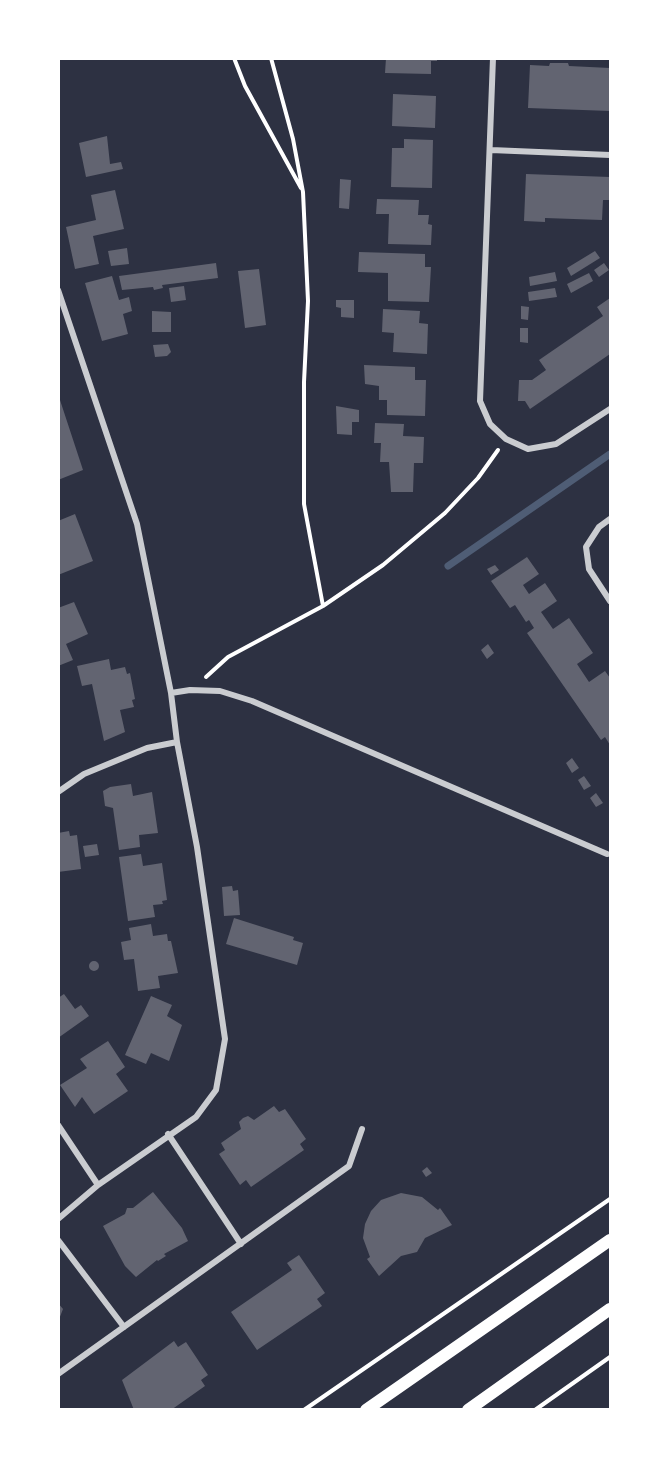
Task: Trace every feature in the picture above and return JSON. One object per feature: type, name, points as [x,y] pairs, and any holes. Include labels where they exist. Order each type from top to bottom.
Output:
[{"type":"main road","points":[[366,1410],[610,1239]]},
{"type":"main road","points":[[468,1410],[610,1309]]},
{"type":"street","points":[[493,58],[480,401],[490,424],[506,439],[528,449],[556,444],[610,409]]},
{"type":"street","points":[[491,150],[610,155]]},
{"type":"street","points":[[58,290],[137,524],[171,693],[177,742],[197,847],[225,1039],[216,1090],[196,1117],[168,1134],[98,1185],[58,1219]]},
{"type":"street","points":[[610,519],[599,527],[586,547],[589,569],[610,601]]},
{"type":"street","points":[[171,693],[190,690],[220,691],[252,701],[607,854]]},
{"type":"street","points":[[58,792],[84,774],[147,748],[177,742]]},
{"type":"street","points":[[58,1125],[98,1185]]},
{"type":"street","points":[[58,1374],[349,1166],[362,1129]]},
{"type":"street","points":[[168,1134],[241,1244]]},
{"type":"street","points":[[58,1240],[124,1327]]},
{"type":"path","points":[[234,58],[245,86],[303,192]]},
{"type":"path","points":[[271,58],[293,139],[303,192],[308,301],[304,382],[304,504],[323,606]]},
{"type":"path","points":[[171,693],[206,677],[228,657],[323,606],[383,565],[445,513],[478,478],[506,439]]},
{"type":"path","points":[[304,1410],[610,1200]]},
{"type":"path","points":[[535,1410],[610,1357]]},
{"type":"building","points":[[386,58],[437,58],[437,61],[431,61],[431,74],[385,73]]},
{"type":"building","points":[[550,63],[610,68],[610,111],[528,108],[530,65],[549,66]]},
{"type":"building","points":[[393,94],[436,96],[435,128],[392,126]]},
{"type":"building","points":[[107,136],[110,164],[121,162],[123,169],[86,177],[79,143]]},
{"type":"building","points":[[404,139],[433,140],[432,188],[391,187],[392,148],[404,148]]},
{"type":"building","points":[[526,174],[610,177],[610,200],[603,200],[602,220],[545,218],[545,222],[524,221]]},
{"type":"building","points":[[340,179],[351,180],[349,209],[339,208]]},
{"type":"building","points":[[115,190],[124,229],[93,236],[99,264],[75,269],[66,227],[96,220],[91,195]]},
{"type":"building","points":[[377,199],[419,200],[418,215],[429,215],[428,224],[432,225],[431,245],[388,244],[389,214],[376,214]]},
{"type":"building","points":[[127,248],[129,264],[111,266],[108,251]]},
{"type":"building","points":[[595,251],[600,258],[571,276],[567,268]]},
{"type":"building","points":[[359,252],[425,254],[425,267],[431,267],[429,302],[388,301],[388,273],[358,272]]},
{"type":"building","points":[[216,263],[218,278],[162,285],[163,288],[154,290],[153,287],[122,290],[119,276]]},
{"type":"building","points":[[604,263],[609,270],[599,277],[594,270]]},
{"type":"building","points":[[259,269],[266,325],[245,328],[238,271]]},
{"type":"building","points":[[555,272],[557,281],[530,286],[529,277]]},
{"type":"building","points":[[589,273],[593,281],[571,293],[567,284]]},
{"type":"building","points":[[112,276],[119,300],[129,297],[132,311],[123,314],[128,334],[102,341],[85,283]]},
{"type":"building","points":[[184,286],[186,300],[171,302],[169,288]]},
{"type":"building","points":[[555,288],[557,297],[529,301],[528,292]]},
{"type":"building","points":[[610,298],[610,354],[530,409],[525,401],[518,401],[519,380],[532,380],[546,370],[539,360],[603,316],[597,307]]},
{"type":"building","points":[[336,300],[354,300],[354,318],[341,317],[341,308],[336,307]]},
{"type":"building","points":[[521,306],[529,307],[528,320],[521,319]]},
{"type":"building","points":[[383,309],[420,311],[419,323],[428,324],[427,354],[393,352],[394,333],[382,332]]},
{"type":"building","points":[[152,311],[171,312],[171,332],[152,332]]},
{"type":"building","points":[[520,328],[528,328],[528,343],[520,342]]},
{"type":"building","points":[[168,344],[171,352],[167,356],[155,357],[153,345]]},
{"type":"building","points":[[364,365],[415,367],[415,380],[426,380],[425,416],[387,415],[387,400],[379,400],[379,386],[365,384]]},
{"type":"building","points":[[58,397],[83,470],[58,480]]},
{"type":"building","points":[[336,406],[359,410],[359,422],[352,422],[352,435],[337,434]]},
{"type":"building","points":[[375,423],[404,424],[403,436],[424,437],[423,463],[414,463],[413,492],[391,492],[389,462],[380,462],[381,443],[374,443]]},
{"type":"building","points":[[75,514],[93,561],[58,575],[58,521]]},
{"type":"building","points":[[527,557],[539,574],[523,585],[529,594],[545,583],[557,601],[541,612],[553,629],[569,618],[593,653],[577,664],[589,682],[605,671],[610,678],[610,745],[605,737],[601,740],[527,633],[534,628],[529,620],[526,622],[515,605],[510,608],[491,581]]},
{"type":"building","points":[[495,565],[499,570],[491,575],[487,569]]},
{"type":"building","points":[[74,602],[88,634],[66,644],[73,660],[58,666],[58,608]]},
{"type":"building","points":[[488,644],[494,653],[487,659],[481,650]]},
{"type":"building","points":[[109,659],[111,670],[125,667],[127,674],[130,673],[135,699],[132,700],[134,707],[120,710],[125,732],[104,741],[92,684],[82,686],[77,666]]},
{"type":"building","points":[[572,758],[579,768],[572,773],[566,763]]},
{"type":"building","points":[[584,776],[591,786],[584,790],[578,780]]},
{"type":"building","points":[[131,784],[133,796],[152,792],[158,833],[139,835],[140,847],[119,850],[113,808],[105,806],[103,791],[110,787]]},
{"type":"building","points":[[596,793],[603,803],[596,807],[590,798]]},
{"type":"building","points":[[69,831],[70,836],[77,835],[81,869],[58,872],[58,833]]},
{"type":"building","points":[[97,844],[99,855],[85,857],[83,846]]},
{"type":"building","points":[[141,854],[143,866],[162,863],[167,900],[162,901],[163,904],[153,905],[155,917],[128,921],[119,857]]},
{"type":"building","points":[[232,886],[233,891],[238,890],[240,915],[224,916],[222,887]]},
{"type":"building","points":[[234,918],[294,937],[293,940],[303,943],[297,965],[226,944]]},
{"type":"building","points":[[151,924],[153,936],[167,934],[168,941],[171,941],[178,973],[158,976],[160,988],[138,991],[134,959],[124,960],[121,942],[131,940],[129,928]]},
{"type":"building","points":[[94,961],[98,962],[98,970],[94,971],[90,970],[89,966],[90,962]]},
{"type":"building","points":[[64,994],[75,1009],[81,1005],[89,1016],[58,1038],[58,998]]},
{"type":"building","points":[[151,996],[172,1005],[167,1016],[182,1025],[169,1061],[151,1053],[146,1064],[125,1055]]},
{"type":"building","points":[[108,1041],[125,1067],[116,1074],[128,1091],[94,1114],[82,1097],[75,1107],[60,1085],[87,1068],[80,1059]]},
{"type":"building","points":[[274,1106],[279,1112],[285,1109],[306,1139],[300,1144],[304,1150],[251,1187],[246,1180],[240,1185],[219,1154],[225,1150],[221,1143],[241,1129],[239,1122],[243,1118],[248,1116],[254,1120]]},
{"type":"building","points":[[427,1167],[432,1173],[426,1177],[422,1171]]},
{"type":"building","points":[[153,1192],[182,1228],[188,1241],[164,1254],[166,1256],[157,1260],[136,1277],[125,1266],[103,1226],[125,1214],[127,1208],[133,1208]]},
{"type":"building","points":[[401,1193],[422,1197],[438,1210],[440,1208],[452,1225],[425,1238],[417,1252],[401,1256],[379,1276],[367,1259],[370,1257],[363,1238],[365,1224],[371,1211],[381,1200]]},
{"type":"building","points":[[299,1255],[325,1293],[317,1299],[322,1306],[257,1350],[231,1312],[292,1270],[287,1263]]},
{"type":"building","points":[[58,1303],[63,1309],[58,1322]]},
{"type":"building","points":[[174,1341],[178,1347],[186,1342],[208,1375],[201,1380],[205,1386],[171,1410],[134,1410],[122,1380]]},
{"type":"waterway","points":[[448,566],[610,454]]}]
